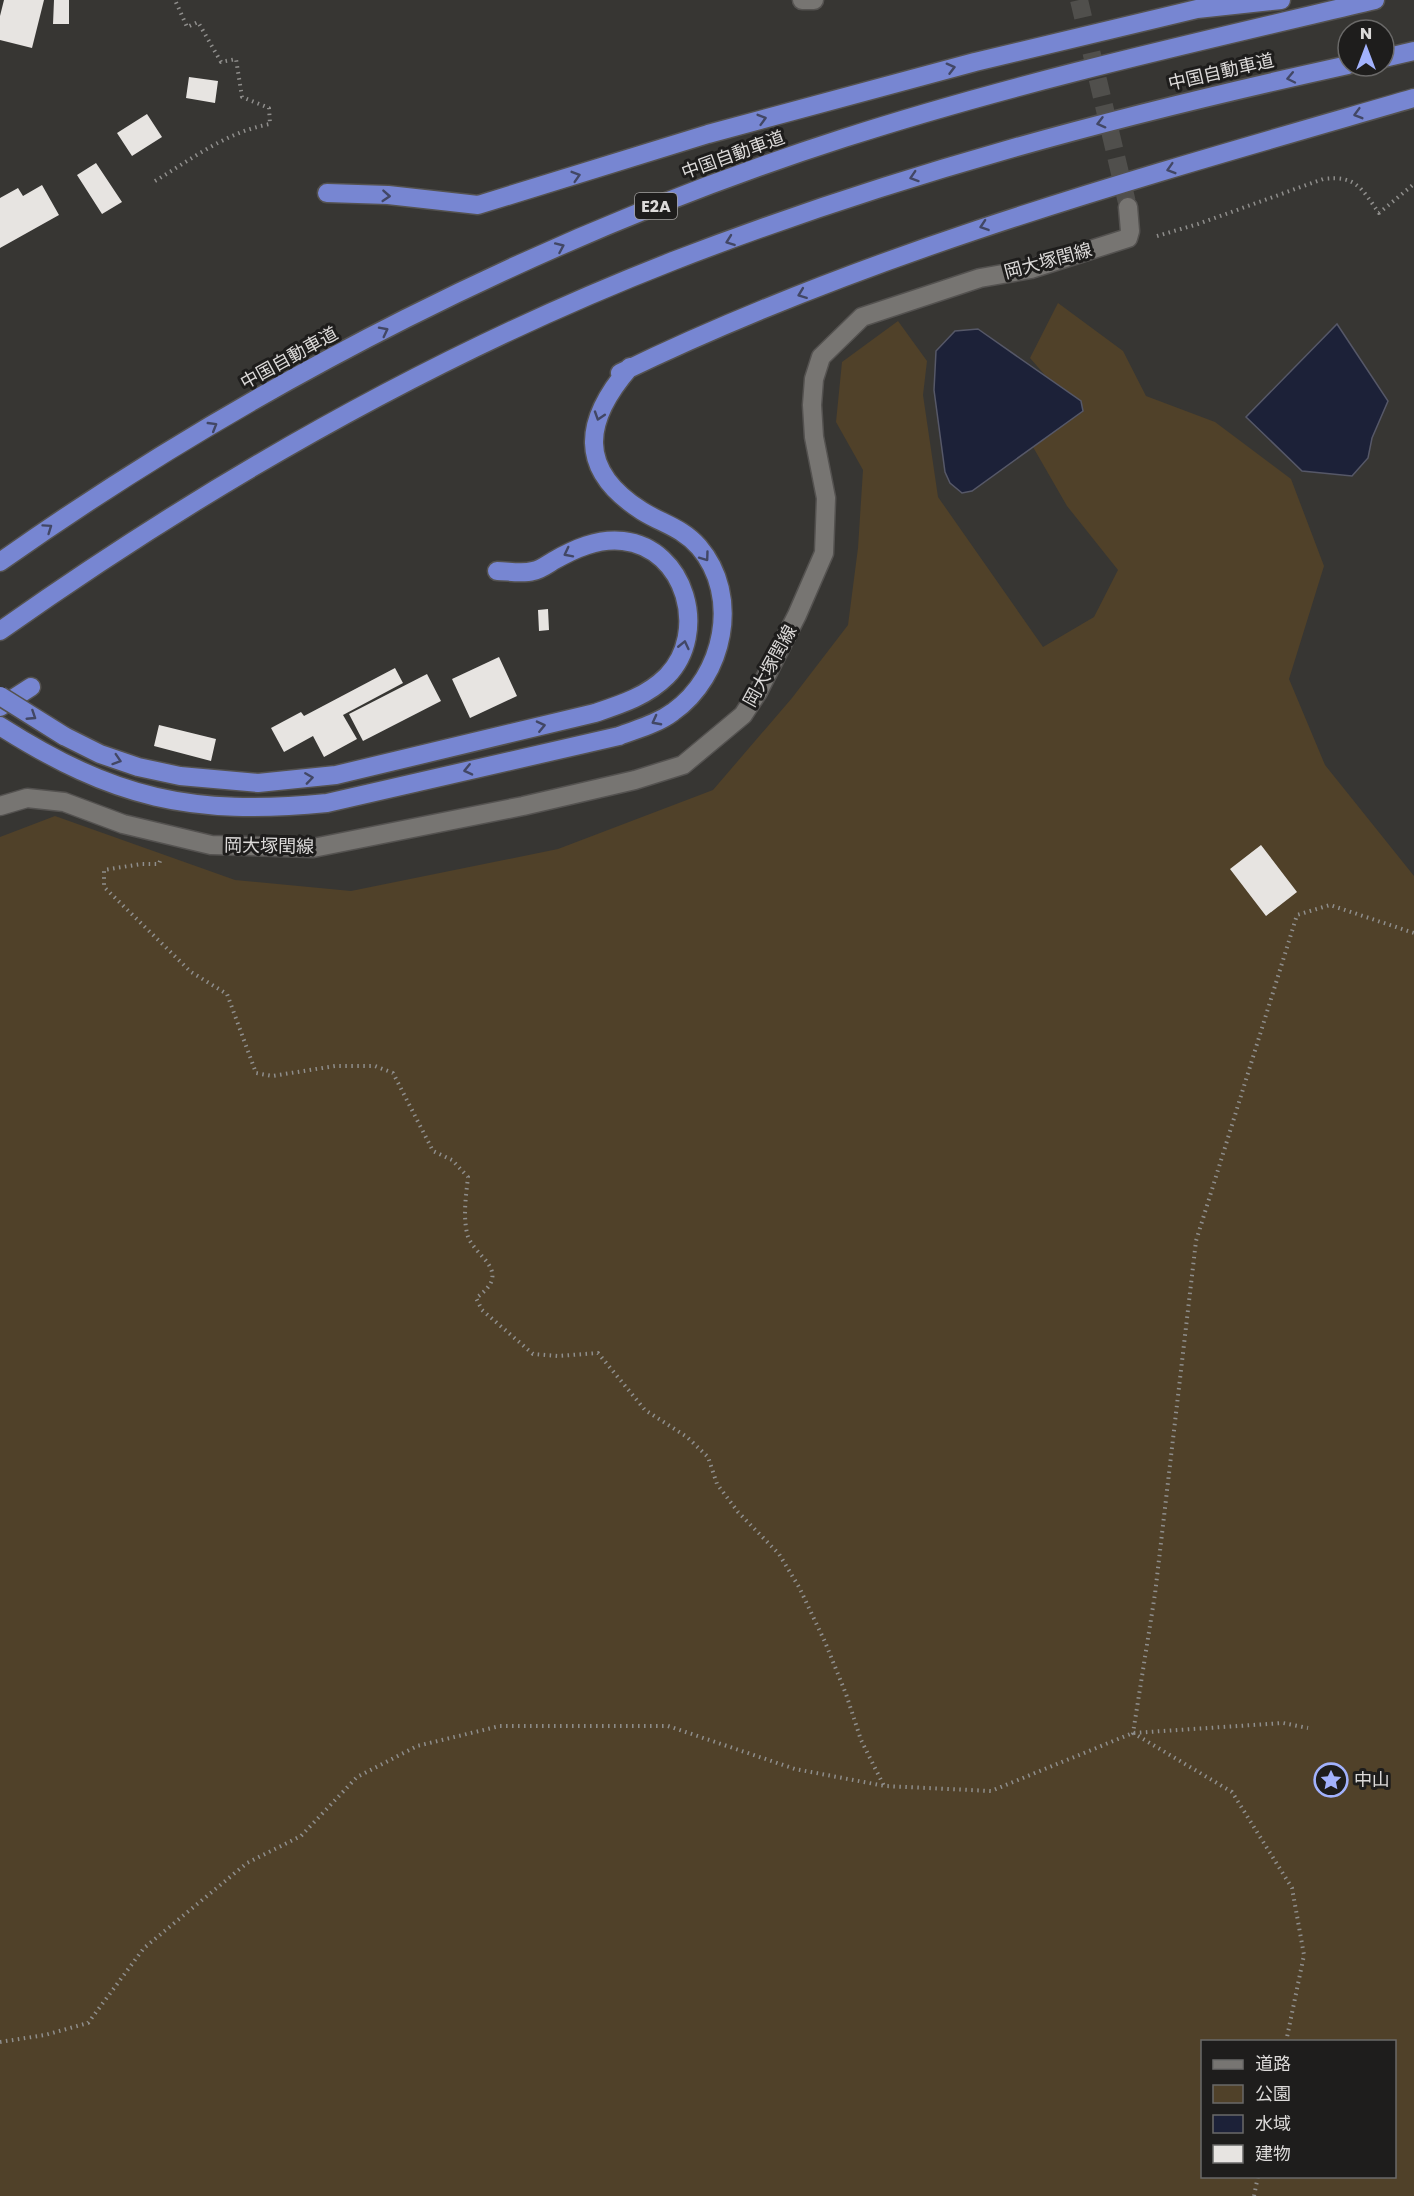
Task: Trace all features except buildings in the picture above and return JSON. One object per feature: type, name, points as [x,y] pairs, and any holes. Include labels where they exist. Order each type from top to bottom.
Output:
[{"type":"highway","points":[[327,193],[388,195],[478,205],[729,128],[975,62],[1197,9],[1281,0]]},
{"type":"highway","name":"中国自動車道","points":[[0,562],[65,516],[286,382],[473,286],[630,216],[843,138],[1047,78],[1375,0]]},
{"type":"highway","points":[[1396,55],[1414,51]]},
{"type":"highway","name":"中国自動車道","points":[[0,632],[104,558],[326,425],[516,328],[672,262],[873,190],[1000,150],[1188,100],[1336,68]]},
{"type":"highway","points":[[605,380],[769,307],[988,224],[1414,98]]},
{"type":"highway","points":[[0,726],[41,752],[111,784],[159,798],[200,806],[284,807],[327,803],[619,736],[648,726],[673,712],[697,690],[713,665],[721,638],[722,603],[715,573],[698,547],[680,529],[627,501],[606,480],[597,462],[593,438],[600,410],[610,390],[630,368]]},
{"type":"highway","points":[[0,696],[64,736],[100,754],[180,776],[258,783],[336,775],[595,713],[627,703],[651,691],[669,674],[683,654],[689,621],[686,594],[675,573],[655,554],[639,545],[622,541],[597,542],[573,550],[534,572],[497,571]]},
{"type":"highway","points":[[0,707],[31,687]]},
{"type":"street","points":[[802,0],[814,0]]},
{"type":"street","points":[[1128,207],[1130,231]]},
{"type":"street","name":"岡大塚閏線","points":[[0,806],[27,798],[64,802],[123,825],[211,845],[313,848],[523,806],[635,780],[683,765],[743,714],[758,692],[797,615],[824,553],[826,498],[814,437],[812,405],[814,379],[821,357],[862,317],[980,278],[1031,269],[1121,242],[1128,238],[1130,231]]},
{"type":"path","points":[[155,181],[220,140],[246,129],[270,124],[269,108],[242,97],[236,59],[221,62],[198,22],[187,27],[175,0]]},
{"type":"path","points":[[1130,231],[1156,236],[1198,224],[1323,179],[1340,177],[1355,182],[1379,213],[1414,184]]},
{"type":"path","points":[[168,835],[159,864],[141,864],[104,870],[104,887],[191,972],[227,994],[256,1073],[272,1076],[336,1066],[375,1066],[393,1073],[433,1151],[453,1160],[468,1178],[465,1211],[467,1236],[486,1258],[492,1273],[486,1290],[476,1298],[483,1310],[533,1354],[558,1356],[598,1353],[645,1410],[687,1437],[708,1456],[717,1484],[738,1512],[779,1554],[799,1587],[846,1694],[861,1740],[885,1786]]},
{"type":"path","points":[[1133,1733],[1155,1594],[1196,1241],[1297,915],[1330,905],[1414,933]]},
{"type":"path","points":[[0,2042],[45,2035],[88,2023],[144,1948],[247,1863],[301,1836],[357,1777],[417,1746],[500,1726],[668,1726],[795,1769],[885,1786],[991,1791],[1133,1733],[1283,1723],[1308,1728]]},
{"type":"path","points":[[1133,1733],[1232,1792],[1292,1888],[1304,1955],[1286,2040]]},
{"type":"path","points":[[1254,2196],[1258,2178]]},
{"type":"green space","points":[[1058,303],[1123,351],[1146,396],[1215,422],[1291,479],[1324,566],[1289,679],[1325,765],[1414,876],[1414,2196],[0,2196],[0,837],[55,816],[235,880],[351,891],[558,849],[713,790],[792,698],[848,625],[858,548],[863,470],[836,422],[842,362],[898,321],[927,361],[923,395],[938,497],[1043,647],[1094,617],[1118,570],[1067,506],[1033,447],[1057,389],[1030,358]]},
{"type":"water","points":[[1337,324],[1388,401],[1372,438],[1368,458],[1352,476],[1302,471],[1246,417]]},
{"type":"water","points":[[978,329],[1081,401],[1083,411],[972,491],[962,493],[950,483],[945,472],[934,390],[936,351],[955,331]]},
{"type":"tunnel","points":[[1079,0],[1128,207]]},
{"type":"place","name":"中山","points":[[1331,1780]]}]
